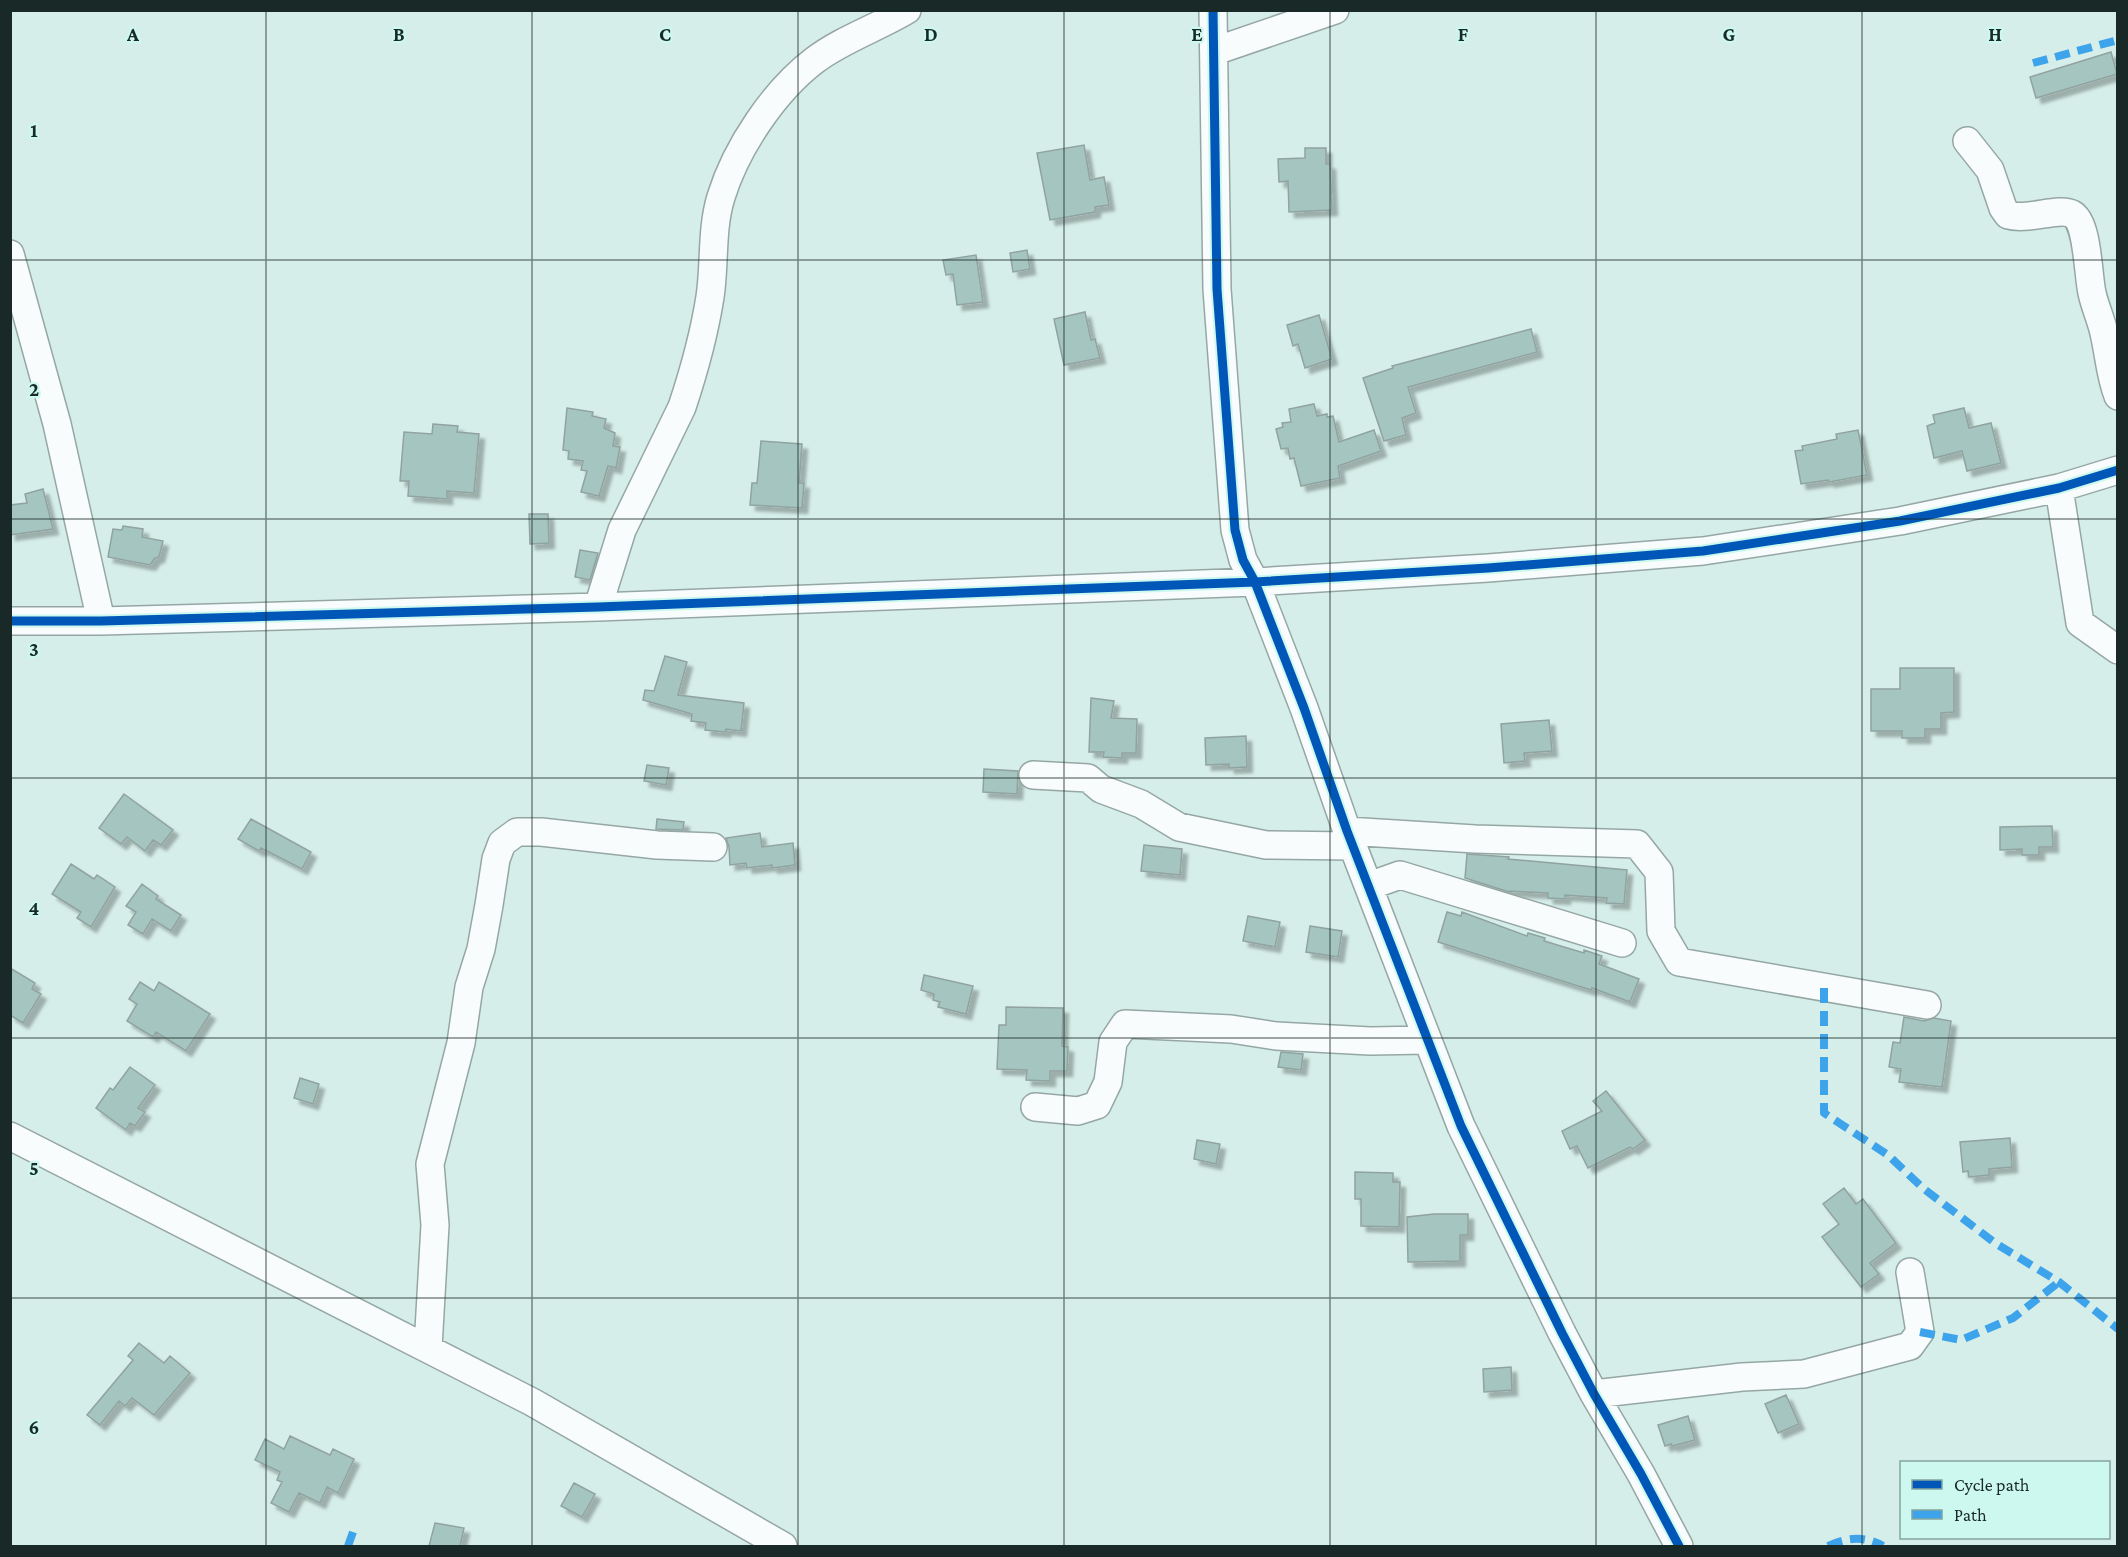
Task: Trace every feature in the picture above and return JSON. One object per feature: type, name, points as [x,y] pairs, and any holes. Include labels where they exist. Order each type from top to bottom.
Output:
[{"type":"street","points":[[598,608],[622,530],[682,407],[689,387],[699,353],[710,296],[720,199],[741,152],[773,101],[790,82],[816,60],[843,43],[907,10]]},
{"type":"street","points":[[1213,10],[1217,288],[1235,530],[1243,560],[1255,582],[1304,708],[1350,838],[1461,1126],[1508,1227],[1594,1394],[1641,1474],[1678,1546]]},
{"type":"street","points":[[1215,51],[1335,10]]},
{"type":"street","points":[[1967,141],[1990,170],[2003,208],[2008,215],[2026,217],[2063,212],[2071,213],[2077,218],[2085,245],[2092,296],[2103,326],[2110,372],[2118,396]]},
{"type":"street","points":[[10,254],[57,424],[101,621]]},
{"type":"street","points":[[10,621],[101,621],[598,608],[1255,582],[1488,568],[1703,551],[1900,521],[2059,488],[2118,470]]},
{"type":"street","points":[[2059,488],[2080,622],[2118,650]]},
{"type":"street","points":[[1033,775],[1088,778],[1101,789],[1141,804],[1179,827],[1266,844],[1350,838],[1637,844],[1659,872],[1661,931],[1679,962],[1927,1005]]},
{"type":"street","points":[[428,1348],[435,1225],[430,1164],[461,1042],[470,987],[481,949],[496,859],[502,843],[517,832],[541,832],[657,845],[713,847]]},
{"type":"street","points":[[1370,886],[1400,875],[1622,943]]},
{"type":"street","points":[[1035,1107],[1078,1112],[1097,1105],[1108,1082],[1113,1042],[1125,1024],[1231,1029],[1276,1036],[1370,1041],[1427,1040]]},
{"type":"street","points":[[10,1136],[532,1402],[783,1546]]},
{"type":"street","points":[[1594,1394],[1742,1377],[1804,1374],[1910,1346],[1920,1332],[1910,1272]]},
{"type":"building","points":[[2111,52],[2117,74],[2036,98],[2030,77]]},
{"type":"building","points":[[1084,145],[1090,180],[1104,177],[1109,205],[1095,207],[1095,212],[1050,220],[1037,153]]},
{"type":"building","points":[[1305,148],[1326,148],[1326,164],[1330,164],[1332,210],[1289,212],[1288,181],[1279,182],[1278,159],[1305,158]]},
{"type":"building","points":[[1027,250],[1030,269],[1013,272],[1010,253]]},
{"type":"building","points":[[976,255],[983,302],[957,305],[953,274],[946,275],[943,260]]},
{"type":"building","points":[[1085,312],[1091,340],[1095,339],[1100,358],[1064,365],[1054,319]]},
{"type":"building","points":[[1319,315],[1332,359],[1305,368],[1298,344],[1293,346],[1287,325]]},
{"type":"building","points":[[1531,329],[1537,352],[1408,387],[1416,413],[1402,418],[1406,435],[1384,441],[1363,378],[1393,368],[1392,366]]},
{"type":"building","points":[[1314,404],[1317,416],[1327,414],[1327,417],[1333,416],[1339,442],[1374,430],[1381,451],[1338,466],[1340,478],[1301,486],[1294,458],[1290,459],[1288,448],[1281,449],[1276,429],[1283,427],[1282,423],[1291,422],[1289,409]]},
{"type":"building","points":[[567,408],[593,412],[592,416],[606,419],[604,428],[615,433],[613,446],[620,447],[616,468],[608,466],[599,496],[581,492],[587,471],[581,470],[583,461],[568,459],[569,451],[563,450]]},
{"type":"building","points":[[1964,408],[1969,428],[1991,423],[2001,463],[1967,471],[1962,451],[1934,458],[1927,426],[1935,423],[1933,415]]},
{"type":"building","points":[[433,424],[458,426],[457,432],[479,434],[474,493],[447,491],[447,499],[408,496],[409,481],[400,481],[404,432],[432,434]]},
{"type":"building","points":[[1858,430],[1867,475],[1829,482],[1828,480],[1801,484],[1795,451],[1803,450],[1802,446],[1837,439],[1836,434]]},
{"type":"building","points":[[761,441],[802,444],[799,483],[804,483],[802,508],[750,505],[752,483],[757,483]]},
{"type":"building","points":[[43,489],[53,529],[10,535],[10,505],[27,503],[25,494]]},
{"type":"building","points":[[529,514],[548,514],[549,543],[530,544]]},
{"type":"building","points":[[123,526],[143,529],[142,537],[163,541],[159,557],[155,558],[150,565],[108,557],[113,529],[122,530]]},
{"type":"building","points":[[580,550],[598,553],[590,580],[575,577]]},
{"type":"building","points":[[665,656],[687,662],[678,695],[744,703],[741,731],[705,730],[706,723],[691,721],[692,714],[643,700],[645,690],[654,691]]},
{"type":"building","points":[[1900,668],[1954,668],[1954,712],[1941,713],[1941,729],[1925,729],[1925,738],[1902,738],[1902,731],[1871,731],[1871,689],[1900,689]]},
{"type":"building","points":[[1091,698],[1114,701],[1111,718],[1137,719],[1136,753],[1122,753],[1122,758],[1103,757],[1104,752],[1089,752]]},
{"type":"building","points":[[1549,720],[1552,751],[1524,753],[1525,761],[1504,763],[1501,724]]},
{"type":"building","points":[[1246,736],[1247,767],[1229,768],[1229,764],[1206,765],[1205,738]]},
{"type":"building","points":[[647,765],[669,768],[666,785],[644,781]]},
{"type":"building","points":[[984,769],[1018,771],[1017,794],[983,792]]},
{"type":"building","points":[[124,794],[173,830],[161,845],[153,840],[145,851],[127,837],[121,844],[99,828]]},
{"type":"building","points":[[251,819],[311,852],[302,869],[261,848],[259,851],[238,839]]},
{"type":"building","points":[[657,819],[684,822],[683,830],[656,829]]},
{"type":"building","points":[[2052,826],[2053,847],[2039,847],[2039,855],[2022,855],[2022,849],[2000,850],[2000,827]]},
{"type":"building","points":[[760,833],[762,847],[793,843],[795,865],[747,868],[746,863],[730,865],[726,838]]},
{"type":"building","points":[[1144,845],[1182,849],[1180,875],[1141,871]]},
{"type":"building","points":[[1467,854],[1627,870],[1624,904],[1606,903],[1607,898],[1565,895],[1565,899],[1548,898],[1548,893],[1506,891],[1465,878]]},
{"type":"building","points":[[71,864],[94,879],[97,875],[115,887],[91,927],[77,918],[81,912],[52,894]]},
{"type":"building","points":[[142,884],[158,896],[156,899],[181,915],[171,931],[152,919],[143,934],[128,925],[136,912],[126,906]]},
{"type":"building","points":[[1447,912],[1461,916],[1462,912],[1527,936],[1528,933],[1545,938],[1544,941],[1602,956],[1599,964],[1639,979],[1630,1002],[1592,988],[1591,990],[1438,942]]},
{"type":"building","points":[[1248,916],[1280,922],[1275,947],[1243,941]]},
{"type":"building","points":[[1310,926],[1342,931],[1338,957],[1306,952]]},
{"type":"building","points":[[10,968],[35,983],[32,989],[41,994],[23,1023],[10,1015]]},
{"type":"building","points":[[924,975],[973,986],[966,1014],[938,1007],[940,1002],[933,1000],[934,994],[921,990]]},
{"type":"building","points":[[140,982],[154,991],[159,982],[210,1014],[186,1051],[156,1032],[153,1037],[127,1021],[137,1004],[129,999]]},
{"type":"building","points":[[1006,1007],[1063,1008],[1062,1046],[1068,1047],[1067,1071],[1050,1071],[1050,1081],[1026,1080],[1027,1070],[997,1069],[999,1025],[1006,1025]]},
{"type":"building","points":[[1904,1017],[1924,1021],[1934,1018],[1951,1021],[1942,1087],[1899,1082],[1901,1069],[1889,1067],[1893,1042],[1900,1043]]},
{"type":"building","points":[[1281,1052],[1303,1054],[1301,1070],[1278,1067]]},
{"type":"building","points":[[130,1067],[155,1085],[138,1108],[145,1112],[135,1126],[130,1123],[126,1130],[96,1108],[110,1088],[113,1090]]},
{"type":"building","points":[[300,1078],[319,1084],[313,1104],[294,1098]]},
{"type":"building","points":[[1606,1091],[1645,1140],[1633,1149],[1630,1147],[1588,1168],[1577,1146],[1570,1149],[1562,1131],[1602,1111],[1593,1101]]},
{"type":"building","points":[[2010,1138],[2012,1167],[1989,1169],[1989,1175],[1969,1177],[1968,1171],[1963,1172],[1960,1142]]},
{"type":"building","points":[[1197,1140],[1220,1144],[1216,1164],[1194,1159]]},
{"type":"building","points":[[1355,1172],[1393,1173],[1393,1182],[1400,1182],[1399,1227],[1361,1226],[1361,1199],[1355,1199]]},
{"type":"building","points":[[1844,1188],[1856,1204],[1863,1199],[1896,1243],[1870,1263],[1879,1274],[1861,1287],[1822,1237],[1839,1224],[1823,1204]]},
{"type":"building","points":[[1468,1214],[1468,1235],[1460,1235],[1460,1261],[1408,1262],[1407,1217]]},
{"type":"building","points":[[139,1343],[164,1363],[170,1356],[190,1373],[154,1415],[132,1398],[125,1406],[119,1401],[100,1425],[87,1415],[133,1360],[128,1356]]},
{"type":"building","points":[[1511,1367],[1512,1390],[1484,1392],[1483,1369]]},
{"type":"building","points":[[1786,1395],[1799,1424],[1778,1433],[1765,1404]]},
{"type":"building","points":[[1688,1416],[1695,1440],[1665,1446],[1658,1425]]},
{"type":"building","points":[[290,1436],[330,1455],[333,1449],[354,1459],[338,1493],[327,1487],[320,1503],[299,1493],[289,1512],[271,1503],[282,1482],[277,1480],[280,1472],[255,1460],[265,1439],[284,1449]]},
{"type":"building","points":[[574,1483],[595,1494],[582,1517],[561,1506]]},
{"type":"building","points":[[435,1523],[464,1528],[460,1546],[429,1546]]},
{"type":"marked path","points":[[2033,63],[2118,40]]},
{"type":"marked path","points":[[1824,988],[1824,1113],[1888,1155],[1924,1189],[1995,1243],[2059,1282],[2118,1329]]},
{"type":"marked path","points":[[1920,1332],[1961,1340],[2013,1318],[2059,1282]]},
{"type":"marked path","points":[[348,1546],[353,1532]]},
{"type":"marked path","points":[[1828,1546],[1856,1539],[1883,1546]]},
{"type":"cycle path","points":[[1213,10],[1217,289],[1235,530],[1243,560],[1255,582],[1304,708],[1347,831],[1461,1126],[1562,1333],[1679,1546]]},
{"type":"cycle path","points":[[10,621],[101,621],[598,607],[1255,582],[1488,568],[1703,551],[1900,521],[2059,488],[2118,470]]}]
